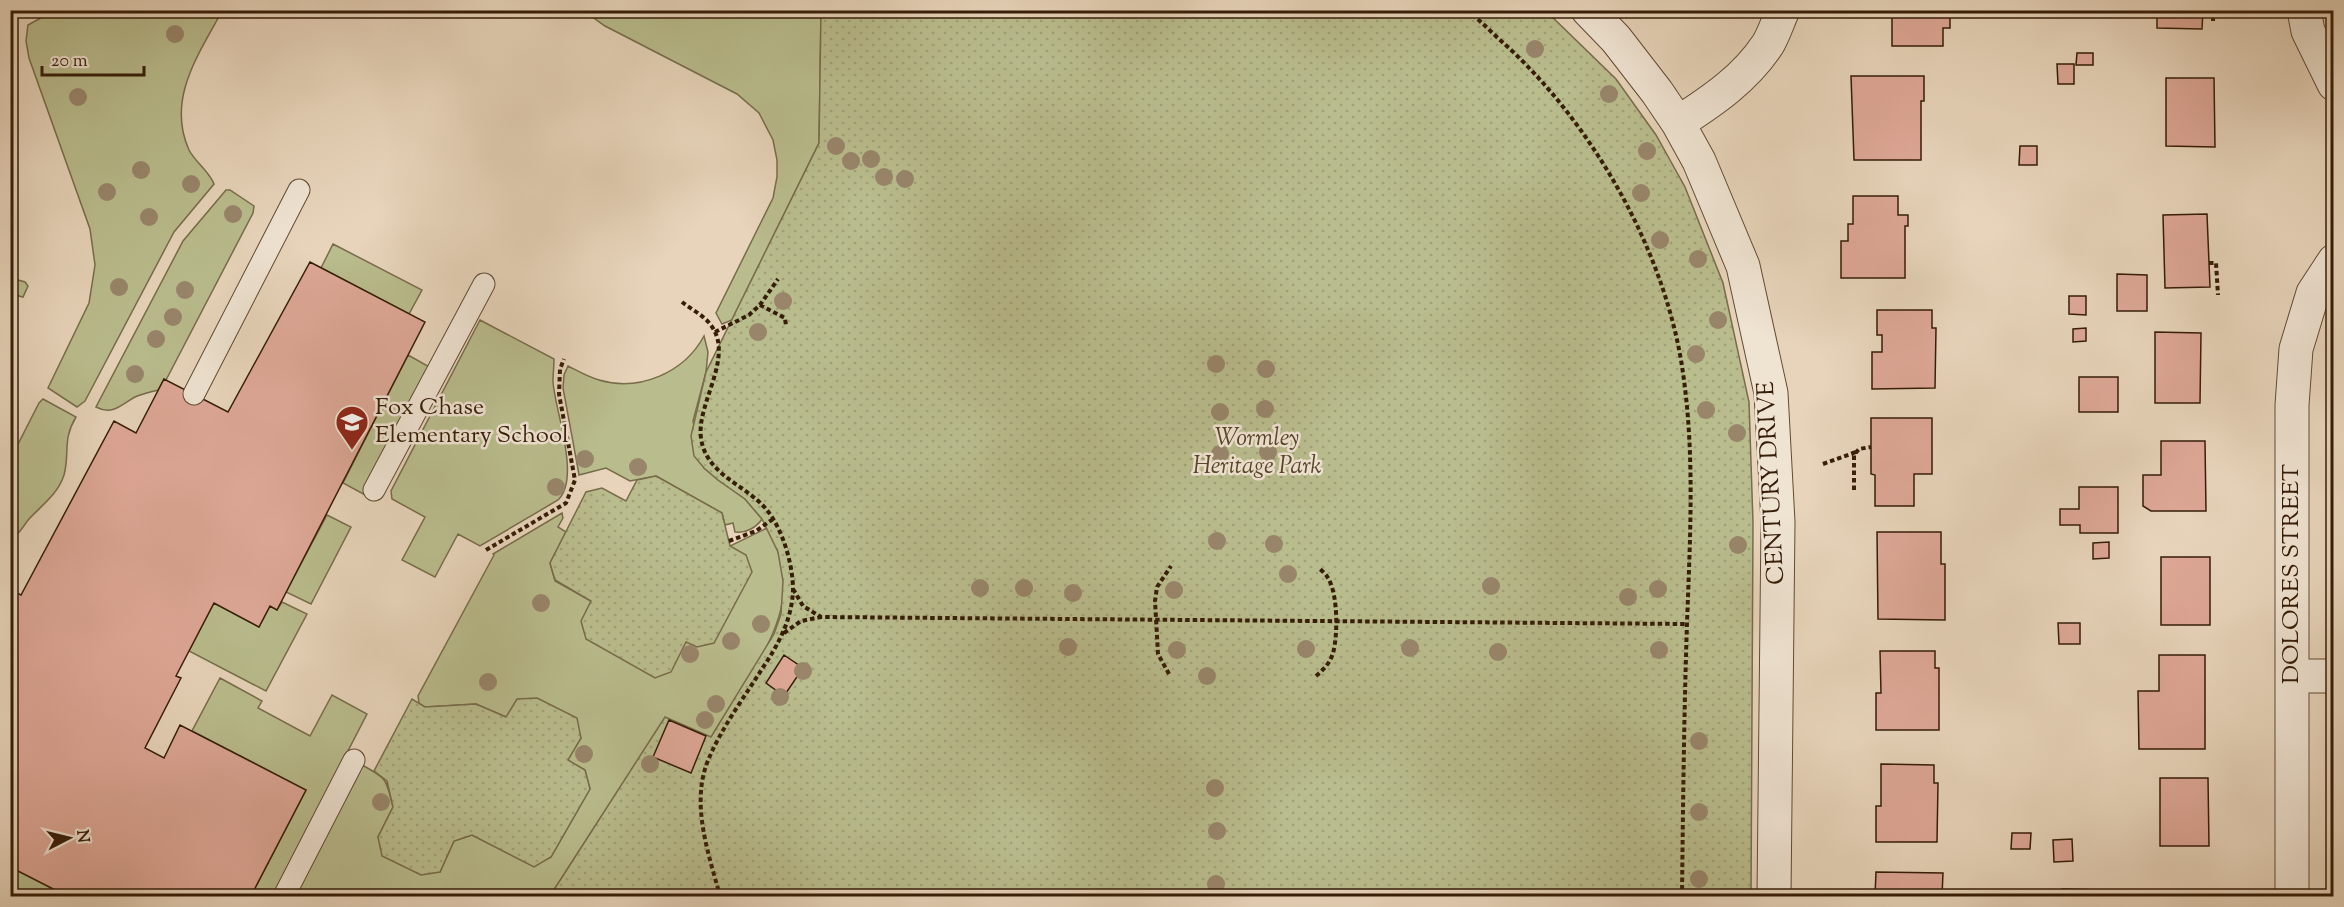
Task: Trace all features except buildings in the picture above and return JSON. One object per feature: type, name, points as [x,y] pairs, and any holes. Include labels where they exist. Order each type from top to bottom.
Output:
[{"type":"street","name":"CENTURY DRIVE","points":[[1588,10],[1616,39],[1678,123],[1699,161],[1743,266],[1771,393],[1778,522],[1774,897]]},
{"type":"street","points":[[1678,123],[1714,100],[1744,74],[1768,43],[1784,10]]},
{"type":"street","points":[[2304,10],[2308,31],[2334,84]]},
{"type":"street","name":"DOLORES STREET","points":[[2292,897],[2292,405],[2296,349],[2313,293],[2334,261]]},
{"type":"street","points":[[2292,676],[2334,676]]},
{"type":"lane","points":[[194,394],[299,190]]},
{"type":"lane","points":[[374,490],[484,284]]},
{"type":"lane","points":[[284,897],[354,760]]},
{"type":"path","points":[[1466,10],[1555,95],[1587,137],[1620,193],[1642,240],[1669,311],[1683,371],[1692,484],[1682,897]]},
{"type":"path","points":[[2213,10],[2213,21]]},
{"type":"path","points":[[2209,263],[2216,263],[2218,295]]},
{"type":"path","points":[[715,332],[740,321],[760,305],[777,279]]},
{"type":"path","points":[[682,302],[705,320],[715,332],[718,347],[717,368],[702,416],[700,436],[704,453],[714,467],[766,509],[773,519],[783,540],[793,589],[790,613],[783,634],[731,718],[707,764],[701,801],[704,835],[720,897]]},
{"type":"path","points":[[760,305],[784,318],[786,326]]},
{"type":"path","points":[[486,550],[566,503],[569,496],[575,480],[558,380],[564,360]]},
{"type":"path","points":[[1854,490],[1854,455],[1858,449],[1871,447]]},
{"type":"path","points":[[1822,464],[1857,452]]},
{"type":"path","points":[[729,541],[756,531],[773,519]]},
{"type":"path","points":[[1169,674],[1158,654],[1155,620],[1157,586],[1172,566]]},
{"type":"path","points":[[1316,676],[1326,667],[1333,654],[1335,621],[1333,589],[1328,578],[1319,568]]},
{"type":"path","points":[[793,589],[803,606],[821,617]]},
{"type":"path","points":[[783,634],[801,621],[821,617],[1687,624]]},
{"type":"green space","points":[[55,10],[222,11],[195,60],[183,95],[181,113],[183,131],[189,150],[214,184],[174,232],[85,401],[77,407],[48,388],[89,303],[95,265],[90,229],[29,58],[26,41],[28,25]]},
{"type":"green space","points":[[589,11],[821,11],[819,143],[732,320],[722,324],[716,313],[773,198],[777,160],[773,140],[759,113],[737,94],[605,26],[591,16]]},
{"type":"green space","name":"Wormley Heritage Park","points":[[821,11],[1546,11],[1616,79],[1656,135],[1685,187],[1723,283],[1749,402],[1753,523],[1751,896],[550,896],[665,717],[711,737],[774,634],[781,614],[783,581],[778,552],[762,519],[745,499],[704,468],[694,456],[691,436],[706,372],[819,143]]},
{"type":"green space","points":[[226,190],[230,190],[254,206],[253,213],[166,380],[164,379],[158,390],[135,397],[112,410],[96,407],[183,241]]},
{"type":"green space","points":[[333,244],[422,290],[409,314],[321,268]]},
{"type":"green space","points":[[11,278],[25,282],[28,286],[23,297],[11,294]]},
{"type":"green space","points":[[480,320],[554,359],[553,382],[565,444],[567,476],[564,490],[558,500],[480,546],[458,534],[435,577],[402,560],[425,517],[392,499],[391,491]]},
{"type":"green space","points":[[704,336],[708,352],[706,372],[693,421],[704,468],[745,499],[762,519],[754,527],[743,532],[735,532],[733,523],[725,525],[722,513],[656,476],[630,481],[606,468],[579,475],[563,388],[564,375],[568,366],[595,379],[614,383],[645,381],[673,369],[685,360]]},
{"type":"green space","points":[[408,355],[433,369],[367,496],[343,483]]},
{"type":"green space","points":[[43,399],[76,417],[69,433],[66,467],[54,494],[11,539],[11,458]]},
{"type":"green space","points":[[656,476],[722,513],[730,546],[746,555],[752,572],[714,643],[697,647],[686,642],[671,672],[655,678],[586,639],[581,621],[591,601],[555,580],[550,563],[586,492],[602,488],[626,501],[637,480]]},
{"type":"green space","points":[[562,513],[563,518],[558,527],[566,532],[550,563],[555,581],[591,601],[671,671],[730,546],[767,528],[780,557],[784,585],[780,612],[771,638],[758,663],[711,738],[665,718],[550,896],[294,896],[362,765],[385,781],[393,807],[378,837],[440,872],[454,841],[472,835],[534,866],[551,857],[590,789],[585,770],[567,760],[581,738],[506,717],[476,704],[425,707],[419,703],[418,696],[493,554]]},
{"type":"green space","points":[[327,515],[351,527],[311,604],[286,592]]},
{"type":"green space","points":[[282,602],[307,614],[266,691],[189,651],[214,603],[259,627],[270,606],[277,610]]},
{"type":"green space","points":[[220,678],[262,701],[258,708],[310,736],[332,695],[367,714],[273,896],[251,896],[306,790],[192,731]]},
{"type":"green space","points":[[537,698],[577,718],[581,738],[568,760],[585,770],[590,789],[551,857],[534,867],[472,835],[454,841],[440,872],[421,875],[382,856],[378,837],[393,807],[387,781],[374,771],[412,699],[425,707],[476,704],[506,717],[517,699]]},
{"type":"green space","points":[[11,867],[67,896],[11,896]]},
{"type":"place","name":"Fox Chase Elementary School","points":[[352,451]]}]
